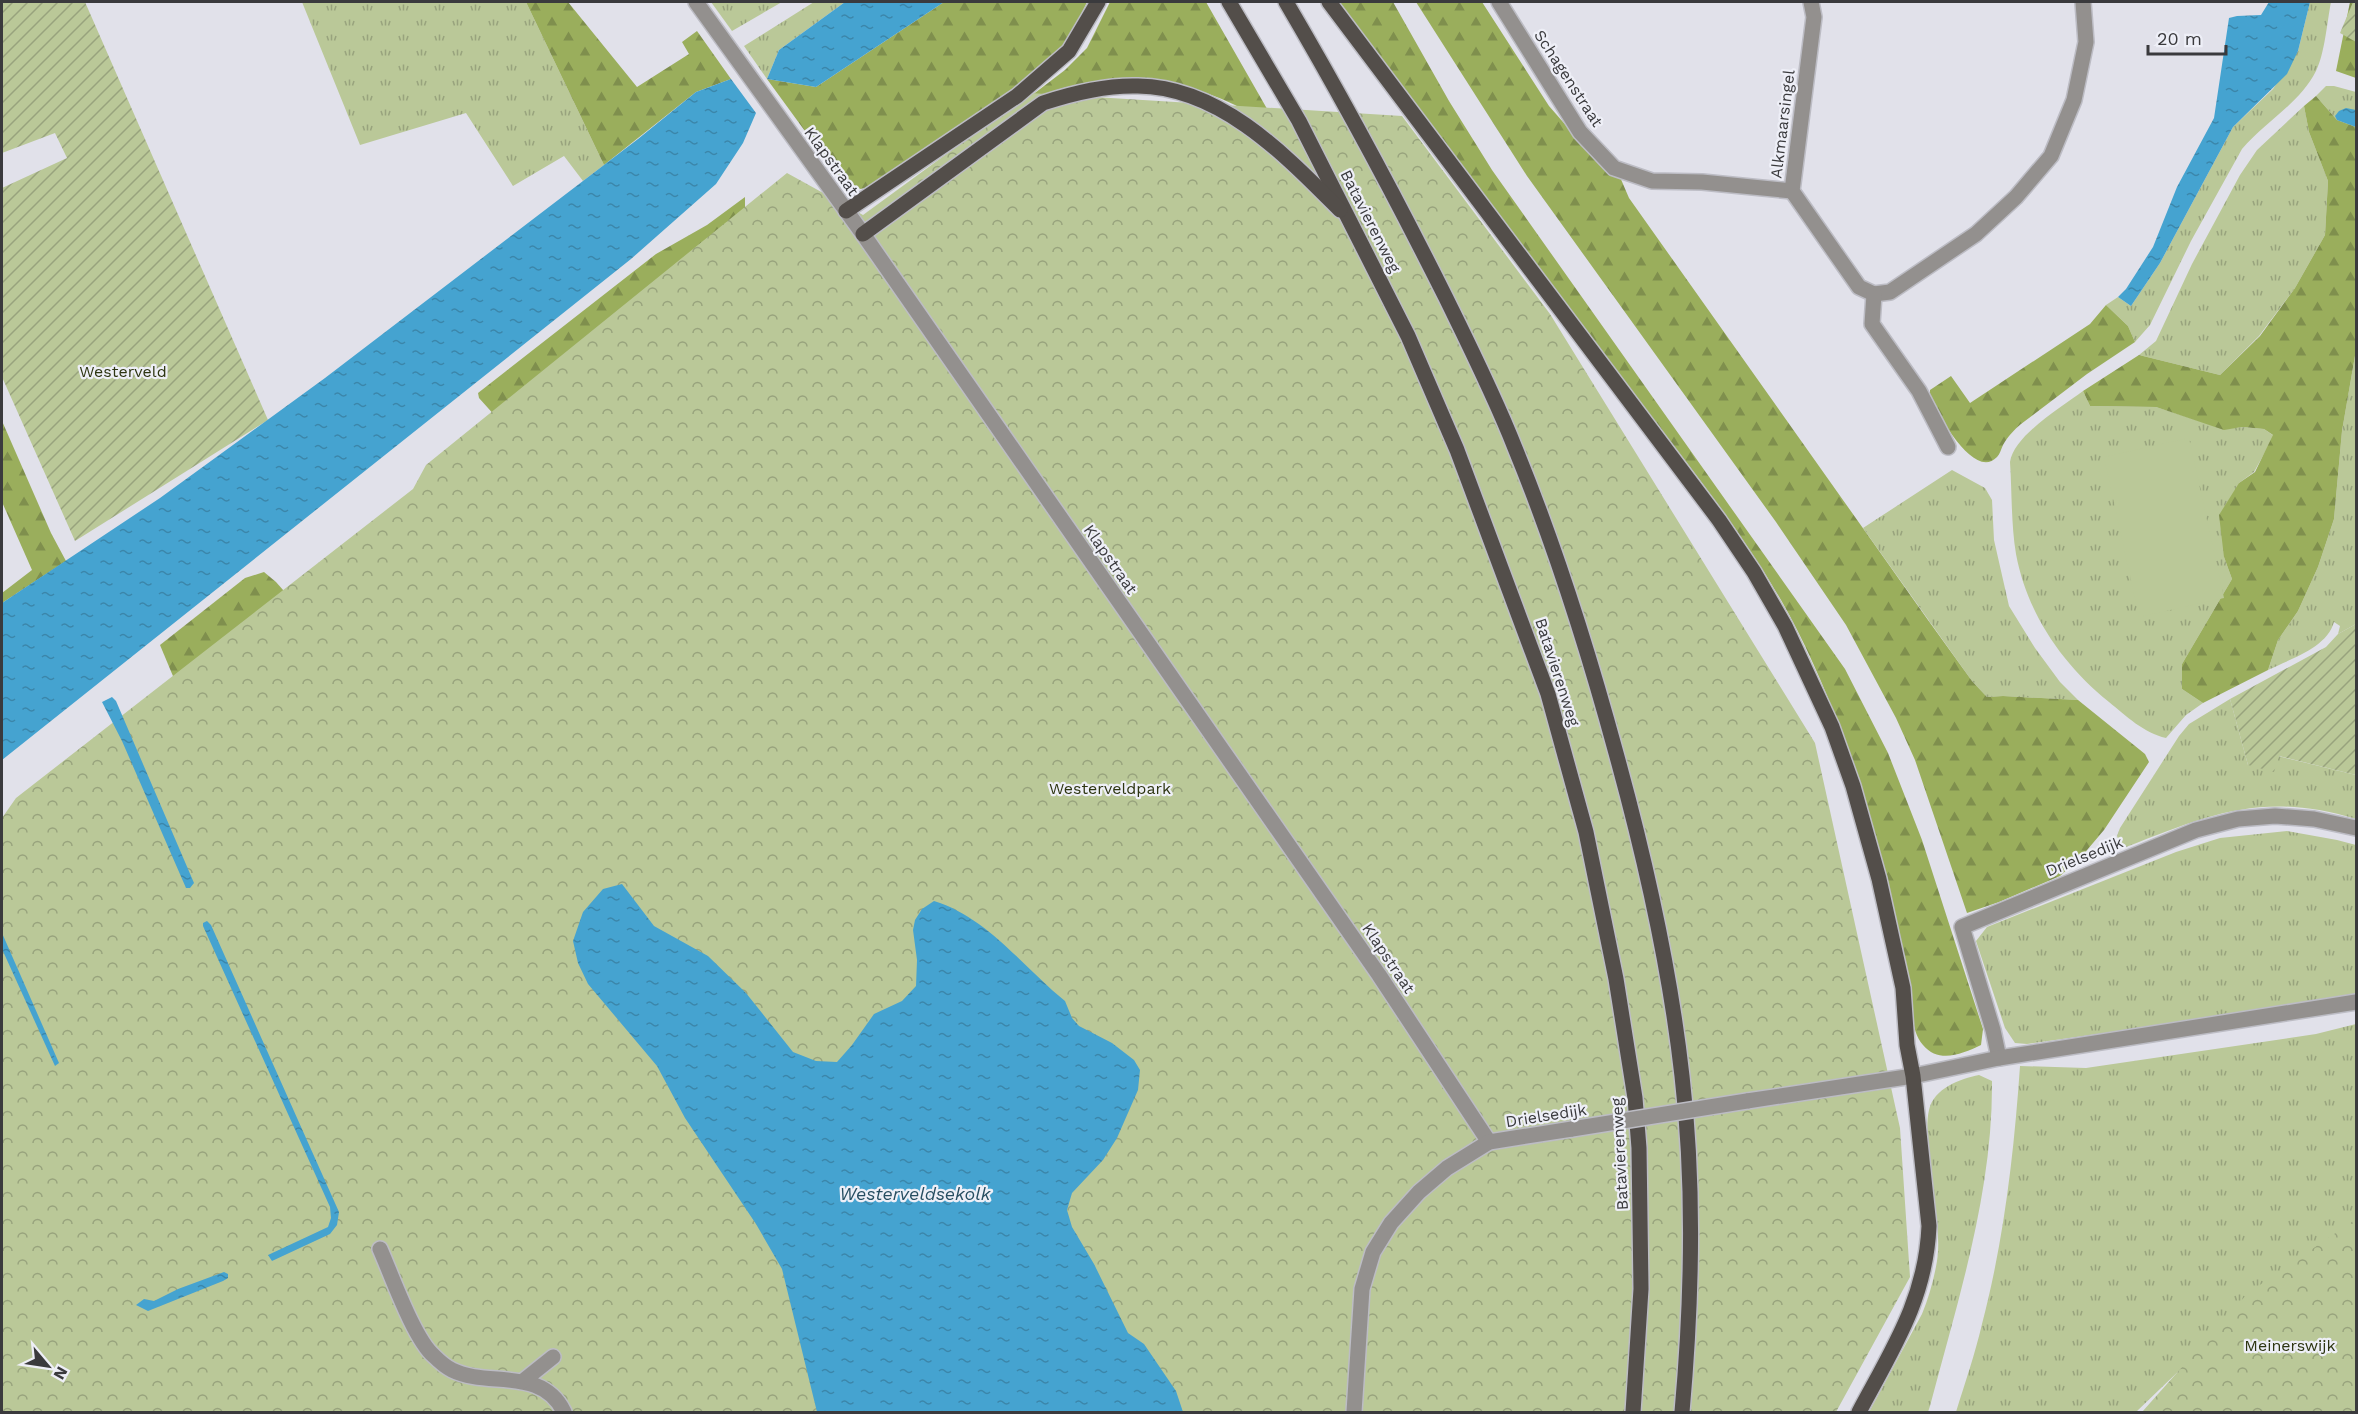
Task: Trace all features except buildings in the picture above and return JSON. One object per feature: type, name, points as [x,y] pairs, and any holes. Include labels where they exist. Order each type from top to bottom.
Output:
[{"type":"main road","points":[[846,211],[1042,77],[1069,51],[1098,2]]},
{"type":"main road","name":"Batavierenweg","points":[[1229,2],[1299,121],[1408,336],[1457,450],[1548,694],[1586,832],[1616,979],[1635,1098],[1639,1138],[1641,1289],[1633,1413]]},
{"type":"main road","name":"Batavierenweg","points":[[1286,2],[1408,221],[1467,343],[1514,445],[1556,554],[1591,662],[1636,827],[1660,941],[1682,1076],[1688,1158],[1690,1250],[1689,1340],[1682,1413]]},
{"type":"main road","points":[[1329,2],[1719,520],[1754,572],[1785,626],[1828,718],[1856,796],[1879,879],[1903,988],[1907,1045],[1913,1076],[1927,1196],[1928,1251],[1923,1278],[1914,1304],[1858,1413]]},
{"type":"main road","points":[[863,234],[1043,103],[1074,93],[1139,86],[1179,92],[1207,102],[1231,115],[1259,135],[1304,174],[1351,221]]},
{"type":"street","name":"Klapstraat","points":[[696,2],[863,234],[1379,975],[1489,1142]]},
{"type":"street","name":"Schagenstraat","points":[[1499,2],[1580,132],[1614,168],[1652,181],[1701,182],[1792,191]]},
{"type":"street","name":"Alkmaarsingel","points":[[1811,2],[1814,17],[1792,191],[1859,287],[1874,294]]},
{"type":"street","points":[[1948,447],[1919,391],[1872,324],[1874,294],[1890,292],[1976,234],[2016,197],[2051,156],[2074,100],[2086,42],[2083,2]]},
{"type":"street","name":"Drielsedijk","points":[[2000,1058],[1962,927],[2196,830],[2238,819],[2275,816],[2314,819],[2356,828]]},
{"type":"street","name":"Drielsedijk","points":[[1354,1413],[1362,1289],[1373,1252],[1391,1223],[1419,1192],[1447,1168],[1489,1142],[1913,1076],[2000,1058],[2356,1002]]},
{"type":"street","points":[[380,1249],[422,1342],[433,1356],[453,1371],[487,1378],[523,1381],[553,1397],[564,1413]]},
{"type":"street","points":[[523,1381],[553,1357]]},
{"type":"green space","name":"Westerveld","points":[[2,2],[85,2],[268,420],[75,541],[2,377],[2,188],[67,158],[55,133],[2,153]]},
{"type":"green space","points":[[302,2],[526,2],[604,165],[583,181],[564,156],[513,186],[466,113],[360,145]]},
{"type":"green space","points":[[526,2],[568,2],[637,87],[689,54],[682,42],[697,31],[731,79],[696,92],[604,165]]},
{"type":"green space","points":[[711,2],[782,2],[732,31]]},
{"type":"green space","points":[[814,2],[845,2],[779,50],[767,79],[744,46]]},
{"type":"green space","points":[[944,2],[1087,2],[1073,31],[1056,55],[1015,89],[887,184],[860,189],[837,175],[767,79],[816,87]]},
{"type":"green space","points":[[1110,2],[1206,2],[1282,135],[1235,105],[1182,85],[1156,80],[1104,80],[1078,84],[1023,102],[1065,70],[1087,48]]},
{"type":"green space","points":[[1338,2],[1393,2],[1449,101],[1492,170],[1845,669],[1888,753],[1922,840],[1983,1029],[1981,1045],[1959,1054],[1943,1056],[1929,1051],[1915,1031],[1909,983],[1895,919],[1862,791],[1820,680],[1781,600],[1727,517],[1667,437],[1543,281]]},
{"type":"green space","points":[[1416,2],[1482,2],[1549,106],[1598,162],[1620,177],[1629,198],[1928,620],[1972,681],[1987,697],[2078,700],[2145,754],[2149,762],[2104,830],[2082,856],[2060,876],[1967,913],[1915,760],[1896,718],[1846,625],[1776,522],[1527,176]]},
{"type":"green space","points":[[2310,2],[2331,2],[2324,47],[2316,71],[2292,103],[2242,149],[2191,241],[2150,325],[2135,342],[2128,326],[2106,305],[2118,297],[2131,306],[2160,263],[2233,127],[2273,89],[2298,51]]},
{"type":"green space","points":[[2350,2],[2356,2],[2356,78],[2336,71]]},
{"type":"green space","points":[[2353,2],[2356,2],[2356,42],[2340,33]]},
{"type":"green space","points":[[2326,86],[2356,92],[2356,127],[2337,120],[2316,96]]},
{"type":"green space","name":"Westerveldpark","points":[[1030,93],[1402,116],[1550,314],[1815,743],[1900,1128],[1910,1277],[1836,1412],[2,1412],[2,818],[16,798],[413,489],[426,465],[787,173],[863,215]]},
{"type":"green space","points":[[2316,96],[2337,120],[2356,127],[2356,350],[2342,431],[2334,519],[2318,567],[2298,611],[2278,640],[2268,670],[2203,703],[2182,689],[2182,664],[2232,579],[2224,557],[2219,515],[2239,483],[2255,472],[2273,435],[2264,429],[2242,427],[2224,430],[2156,407],[2090,406],[2083,391],[2139,355],[2220,375],[2260,336],[2295,288],[2325,235],[2328,181],[2309,132],[2304,106]]},
{"type":"green space","points":[[2304,106],[2309,132],[2328,181],[2325,235],[2295,288],[2259,336],[2220,375],[2139,355],[2156,341],[2192,264],[2240,175],[2257,150]]},
{"type":"green space","points":[[745,197],[745,208],[497,418],[479,398],[478,393],[656,254],[707,225]]},
{"type":"green space","points":[[2106,305],[2128,326],[2135,342],[2087,374],[2021,424],[2007,439],[1997,457],[1988,462],[1978,460],[1968,454],[1930,401],[1930,390],[1951,376],[1970,403],[2090,324]]},
{"type":"green space","points":[[2356,350],[2356,624],[2338,634],[2340,626],[2334,622],[2324,639],[2316,646],[2268,670],[2278,640],[2298,611],[2318,567],[2334,519],[2342,431]]},
{"type":"green space","points":[[2083,391],[2090,406],[2156,407],[2224,429],[2242,427],[2264,429],[2274,436],[2254,472],[2239,483],[2224,557],[2232,579],[2182,664],[2182,689],[2203,703],[2186,715],[2166,738],[2143,728],[2122,713],[2076,671],[2049,636],[2038,617],[2021,576],[2012,520],[2010,462],[2013,452],[2040,422]]},
{"type":"green space","points":[[2,421],[51,533],[66,561],[2,603],[2,593],[32,570],[2,502]]},
{"type":"green space","points":[[2189,438],[2224,598],[2139,617],[2104,457]]},
{"type":"green space","points":[[1952,470],[1985,488],[1992,500],[1994,540],[2009,606],[2035,648],[2060,682],[2078,700],[1987,697],[1972,681],[1863,528]]},
{"type":"green space","points":[[264,572],[299,608],[244,846],[160,645],[245,578]]},
{"type":"green space","points":[[2356,624],[2356,775],[2279,756],[2274,772],[2248,765],[2230,699],[2326,647],[2338,634]]},
{"type":"green space","points":[[2230,699],[2248,765],[2278,756],[2356,775],[2356,819],[2293,807],[2238,810],[2211,816],[2126,847],[2121,846],[2117,836],[2120,828],[2179,736],[2189,724]]},
{"type":"green space","points":[[2287,831],[2356,845],[2356,994],[2233,1015],[2027,1044],[2015,1043],[2005,1028],[1976,941],[1987,927],[2176,852],[2220,838]]},
{"type":"green space","points":[[2356,1024],[2356,1221],[2209,1342],[2136,1412],[1956,1412],[1990,1292],[2002,1228],[2015,1131],[2020,1066],[2086,1068],[2316,1034]]},
{"type":"green space","points":[[1979,1075],[1992,1081],[1987,1164],[1972,1245],[1930,1406],[1928,1412],[1869,1412],[1922,1314],[1936,1268],[1937,1218],[1928,1142],[1929,1110],[1932,1102],[1942,1090],[1956,1082]]},
{"type":"green space","name":"Meinerswijk","points":[[2356,1219],[2356,1412],[2142,1412],[2248,1293]]},
{"type":"water","points":[[845,2],[944,2],[816,87],[767,79],[779,50]]},
{"type":"water","points":[[2269,2],[2310,2],[2298,51],[2287,74],[2233,127],[2160,263],[2131,306],[2118,297],[2126,289],[2153,247],[2177,187],[2214,118],[2229,18],[2261,15]]},
{"type":"water","points":[[731,79],[756,113],[743,143],[716,184],[631,259],[2,760],[2,603],[160,498],[325,378],[638,139],[696,92]]},
{"type":"water","points":[[2346,108],[2356,110],[2356,127],[2337,120],[2335,116]]},
{"type":"water","points":[[112,697],[116,701],[194,883],[190,888],[186,888],[122,741],[102,702]]},
{"type":"water","name":"Westerveldsekolk","points":[[622,884],[654,926],[708,956],[746,993],[793,1052],[816,1061],[837,1062],[874,1014],[902,1001],[916,986],[917,960],[913,930],[915,920],[922,909],[934,901],[953,908],[988,931],[1065,1001],[1072,1018],[1079,1026],[1112,1043],[1134,1060],[1140,1070],[1138,1090],[1117,1138],[1103,1160],[1072,1193],[1067,1210],[1072,1227],[1094,1264],[1128,1333],[1144,1344],[1176,1391],[1183,1412],[817,1412],[782,1269],[756,1224],[685,1118],[657,1066],[588,984],[578,963],[573,941],[583,912],[603,889]]},
{"type":"water","points":[[207,921],[211,925],[339,1212],[337,1225],[330,1234],[272,1261],[268,1255],[328,1227],[331,1218],[330,1207],[203,926],[203,923]]},
{"type":"water","points":[[2,933],[59,1063],[55,1066],[2,949]]},
{"type":"water","points":[[224,1272],[228,1274],[228,1278],[223,1281],[148,1311],[136,1305],[144,1299],[154,1301],[178,1289]]}]
